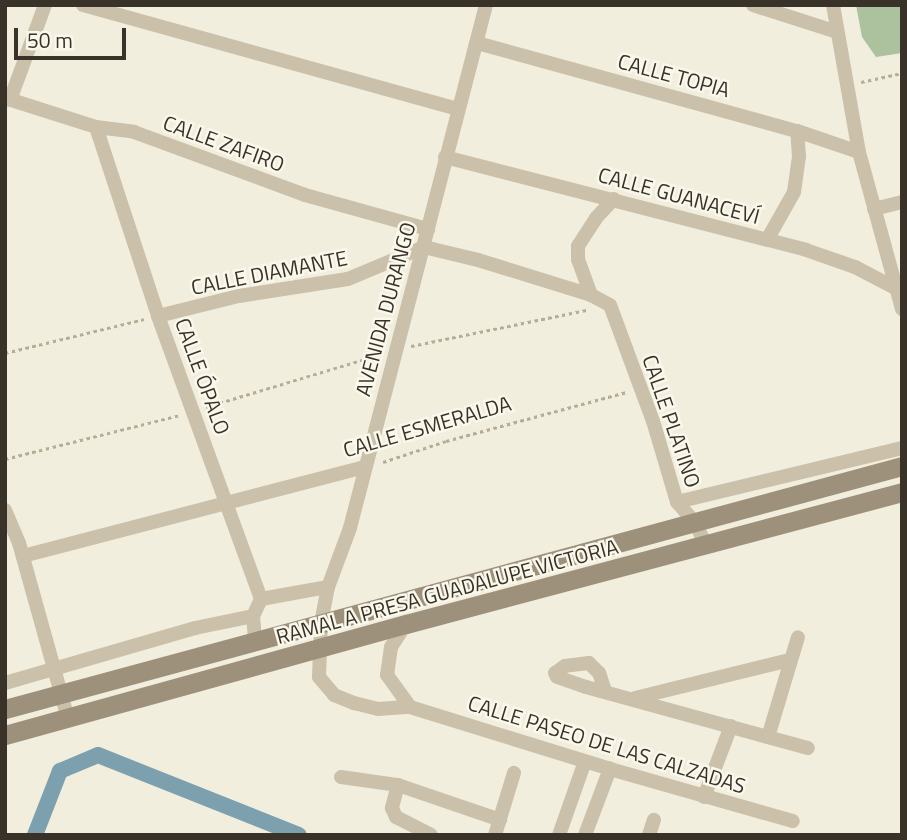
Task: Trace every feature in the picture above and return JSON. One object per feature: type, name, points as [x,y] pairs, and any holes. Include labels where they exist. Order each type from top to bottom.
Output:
[{"type":"main road","name":"RAMAL A PRESA GUADALUPE VICTORIA","points":[[5,709],[255,639],[902,466]]},
{"type":"main road","name":"RAMAL A PRESA GUADALUPE VICTORIA","points":[[5,735],[406,624],[902,492]]},
{"type":"street","points":[[8,99],[45,5]]},
{"type":"street","points":[[83,5],[457,109]]},
{"type":"street","points":[[753,5],[837,32]]},
{"type":"street","points":[[833,5],[859,152],[902,309]]},
{"type":"street","name":"AVENIDA DURANGO","points":[[319,649],[328,587],[351,528],[457,109],[477,43],[481,6]]},
{"type":"street","name":"CALLE TOPIA","points":[[477,43],[797,131],[859,152]]},
{"type":"street","name":"CALLE ZAFIRO","points":[[8,99],[96,127],[134,132],[305,195],[428,229]]},
{"type":"street","name":"CALLE ÓPALO","points":[[96,127],[158,316],[261,599]]},
{"type":"street","points":[[767,240],[794,192],[799,157],[797,131]]},
{"type":"street","name":"CALLE GUANACEVÍ","points":[[445,157],[833,258],[897,289]]},
{"type":"street","points":[[591,295],[578,259],[578,246],[596,218],[614,199]]},
{"type":"street","points":[[874,209],[902,202]]},
{"type":"street","points":[[424,247],[478,260],[591,295]]},
{"type":"street","name":"CALLE DIAMANTE","points":[[158,316],[239,296],[356,277],[424,247]]},
{"type":"street","name":"CALLE PLATINO","points":[[591,295],[610,305],[653,421],[677,502],[695,523],[706,545]]},
{"type":"street","points":[[677,502],[902,448]]},
{"type":"street","name":"CALLE ESMERALDA","points":[[16,548],[226,503],[365,467]]},
{"type":"street","points":[[5,510],[56,670],[68,718]]},
{"type":"street","points":[[255,639],[253,616],[261,599],[328,587]]},
{"type":"street","points":[[5,683],[195,628],[253,616]]},
{"type":"street","points":[[406,624],[391,647],[387,675],[410,707]]},
{"type":"street","points":[[768,737],[798,637]]},
{"type":"street","name":"CALLE PASEO DE LAS CALZADAS","points":[[319,649],[319,677],[334,695],[378,709],[410,707],[704,797],[793,821]]},
{"type":"street","points":[[632,699],[790,660]]},
{"type":"street","points":[[605,691],[808,748]]},
{"type":"street","points":[[704,797],[731,726]]},
{"type":"street","points":[[559,835],[585,761]]},
{"type":"street","points":[[585,835],[610,769]]},
{"type":"street","points":[[495,835],[514,773]]},
{"type":"street","points":[[341,777],[398,785],[500,820]]},
{"type":"street","points":[[398,785],[393,808],[396,817],[431,835]]},
{"type":"street","points":[[649,835],[654,820]]},
{"type":"path","points":[[846,86],[902,73]]},
{"type":"path","points":[[5,353],[158,316]]},
{"type":"path","name":"CALLE ESMERALDA","points":[[365,467],[435,444],[639,389]]},
{"type":"path","points":[[5,459],[194,411]]},
{"type":"green space","points":[[856,5],[902,5],[902,53],[876,57],[862,37]]},
{"type":"waterway","points":[[35,835],[60,771],[98,755],[299,835]]}]
